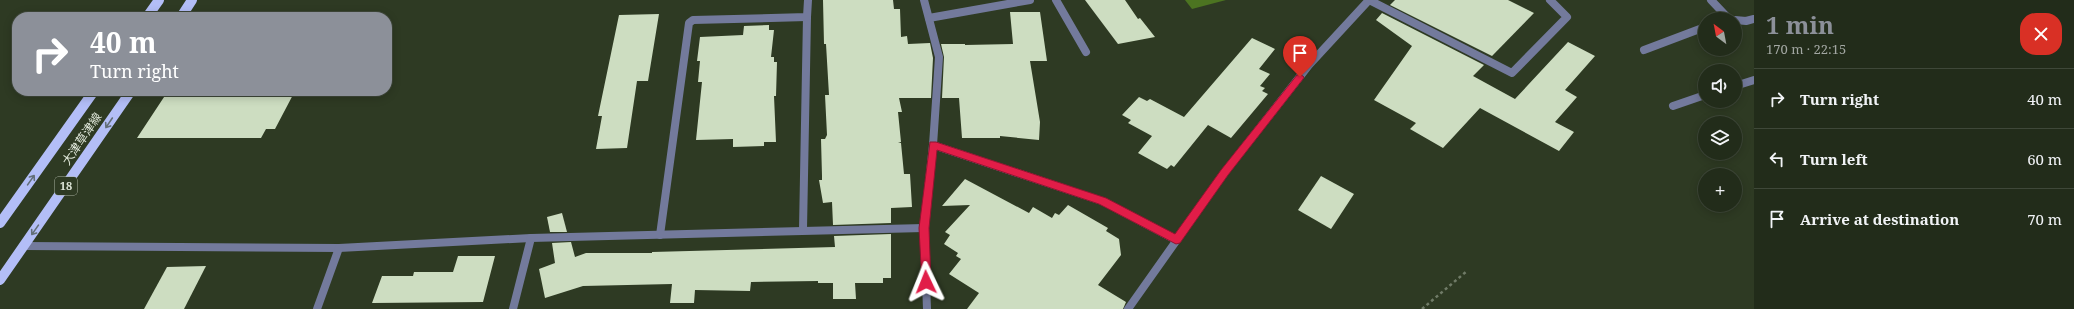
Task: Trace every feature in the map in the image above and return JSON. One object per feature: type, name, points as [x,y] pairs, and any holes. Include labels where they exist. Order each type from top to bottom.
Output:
[{"type":"main road","points":[[151,12],[159,0]]},
{"type":"main road","points":[[184,12],[192,0]]},
{"type":"main road","name":"大津草津線","points":[[0,223],[90,96]]},
{"type":"main road","name":"大津草津線","points":[[0,280],[128,96]]},
{"type":"street","points":[[803,229],[808,0]]},
{"type":"street","points":[[924,0],[939,57],[933,145],[924,228],[927,309]]},
{"type":"street","points":[[929,18],[1030,0]]},
{"type":"street","points":[[1056,0],[1086,52]]},
{"type":"street","points":[[1128,309],[1225,172],[1309,66],[1369,0],[1512,73],[1567,17],[1550,0]]},
{"type":"street","points":[[1711,0],[1722,12]]},
{"type":"street","points":[[660,236],[689,23],[693,20],[807,17]]},
{"type":"street","points":[[1742,21],[1754,19]]},
{"type":"street","points":[[1644,50],[1698,30]]},
{"type":"street","points":[[1742,84],[1754,80]]},
{"type":"street","points":[[1673,106],[1698,97]]},
{"type":"street","points":[[933,145],[1102,201],[1176,240]]},
{"type":"street","points":[[24,246],[339,248],[531,238],[660,236],[803,229],[924,228]]},
{"type":"street","points":[[513,309],[531,238]]},
{"type":"street","points":[[317,309],[339,248]]},
{"type":"path","points":[[1422,309],[1467,271]]},
{"type":"shaded area","points":[[1185,0],[1226,0],[1192,9]]},
{"type":"building","points":[[823,0],[893,0],[894,9],[900,9],[901,37],[907,36],[908,44],[930,43],[933,58],[931,98],[899,98],[902,112],[898,112],[901,142],[898,142],[901,143],[904,174],[910,174],[912,207],[891,208],[891,223],[833,225],[832,202],[823,203],[819,180],[822,180],[821,139],[825,139],[827,135],[825,95],[829,95],[826,44],[824,44]]},
{"type":"building","points":[[1085,0],[1125,0],[1138,19],[1140,18],[1155,37],[1118,44]]},
{"type":"building","points":[[1395,0],[1508,0],[1534,13],[1492,56],[1390,5]]},
{"type":"building","points":[[1010,12],[1040,12],[1047,61],[1030,61],[1040,122],[1039,140],[1000,136],[1000,138],[962,138],[959,98],[942,98],[944,57],[941,44],[1013,44]]},
{"type":"building","points":[[1382,13],[1484,65],[1473,76],[1515,99],[1568,42],[1595,56],[1565,90],[1577,97],[1555,122],[1574,132],[1559,151],[1480,108],[1443,148],[1410,129],[1416,123],[1374,100],[1412,46],[1376,20]]},
{"type":"building","points":[[659,14],[648,81],[637,81],[627,148],[596,149],[602,116],[598,116],[619,15]]},
{"type":"building","points":[[769,25],[769,30],[774,30],[771,57],[774,57],[774,62],[777,62],[776,96],[774,96],[776,142],[764,142],[764,146],[733,147],[733,139],[696,140],[702,82],[698,82],[700,61],[697,61],[700,37],[743,35],[744,26]]},
{"type":"building","points":[[1252,38],[1275,49],[1259,69],[1270,74],[1260,86],[1265,88],[1262,91],[1268,94],[1231,138],[1208,125],[1174,167],[1171,165],[1167,169],[1138,153],[1152,136],[1128,123],[1131,120],[1122,115],[1139,97],[1147,101],[1150,99],[1184,117]]},
{"type":"building","points":[[165,96],[292,96],[275,129],[266,129],[261,138],[137,138]]},
{"type":"building","points":[[1321,176],[1354,194],[1331,229],[1298,210]]},
{"type":"building","points":[[965,179],[1029,213],[1033,207],[1052,218],[1055,213],[1059,215],[1068,205],[1108,228],[1106,231],[1119,239],[1121,255],[1098,285],[1126,302],[1123,309],[967,309],[979,293],[949,274],[961,259],[956,256],[958,253],[944,244],[950,235],[945,232],[970,205],[942,206]]},
{"type":"building","points":[[562,213],[567,232],[550,232],[547,217]]},
{"type":"building","points":[[891,234],[891,278],[883,278],[883,283],[855,283],[856,299],[833,299],[833,283],[818,283],[818,281],[751,282],[750,291],[695,290],[694,303],[670,303],[672,284],[583,286],[545,298],[539,269],[555,263],[552,243],[571,242],[575,257],[586,253],[652,253],[835,247],[834,236]]},
{"type":"building","points":[[458,256],[495,256],[483,302],[372,303],[382,276],[413,276],[414,272],[453,272]]},
{"type":"building","points":[[206,266],[184,309],[144,309],[167,267]]},
{"type":"route","points":[[926,282],[924,228],[933,145],[1102,201],[1176,240],[1225,172],[1300,77]]}]
